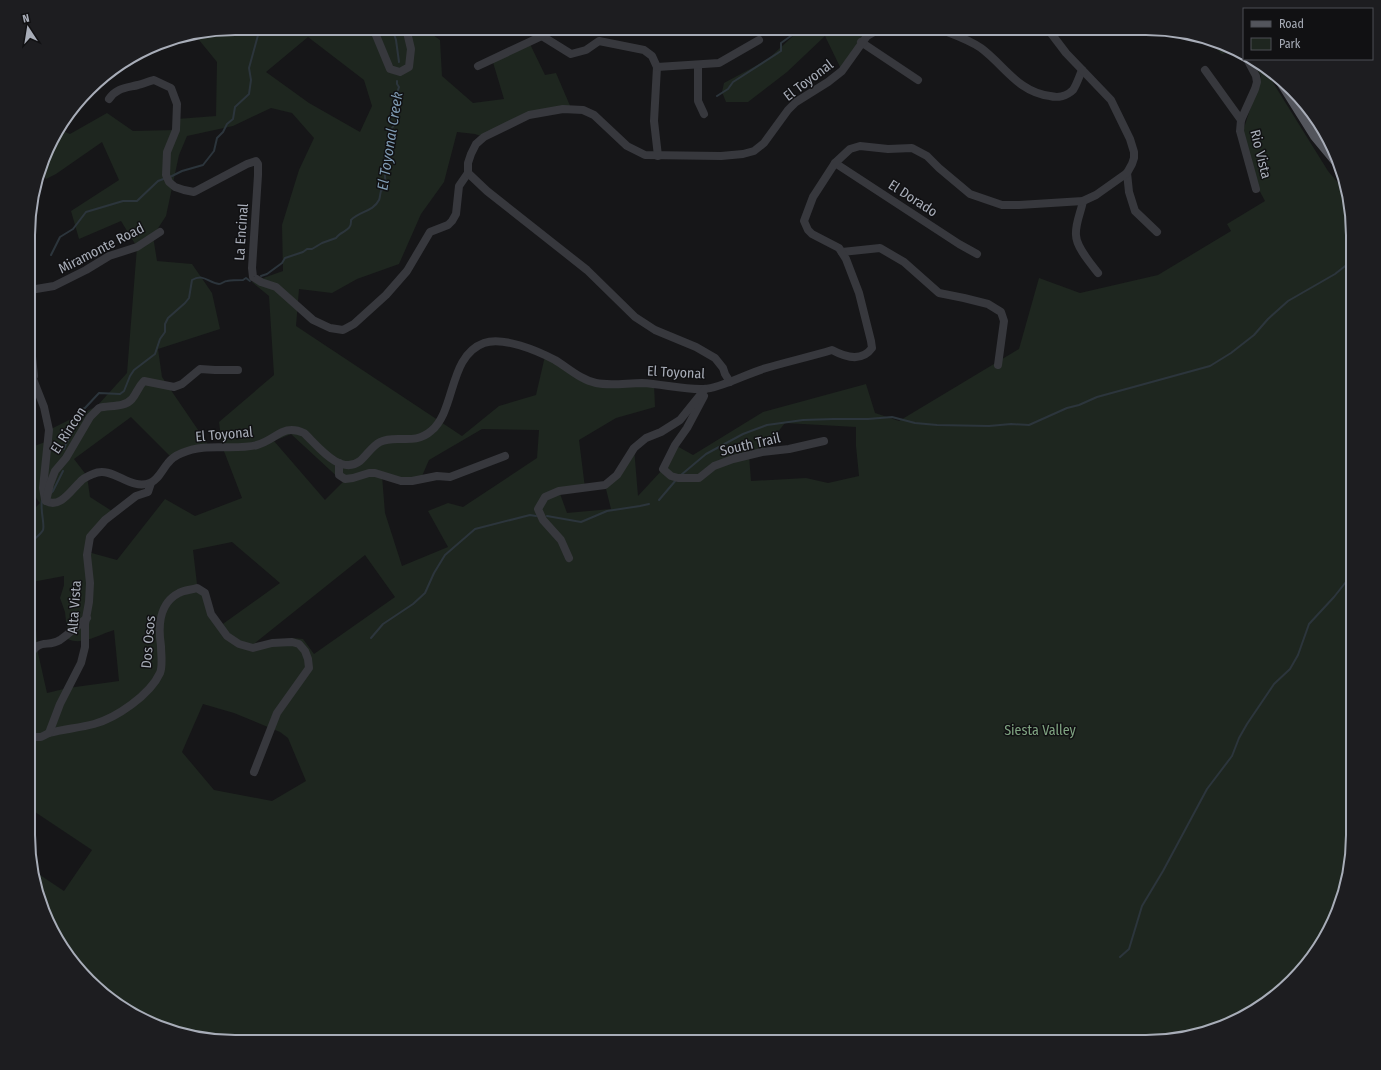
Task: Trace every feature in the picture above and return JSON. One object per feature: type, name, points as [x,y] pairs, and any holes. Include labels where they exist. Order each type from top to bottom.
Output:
[{"type":"main road","points":[[1292,99],[1326,148]]},
{"type":"street","points":[[376,35],[390,69],[400,72],[408,67],[411,49],[408,35]]},
{"type":"street","name":"El Toyonal","points":[[151,483],[156,480],[172,458],[183,452],[208,446],[255,445],[271,439],[288,429],[304,433],[332,459],[348,466],[354,464],[381,442],[388,440],[410,440],[421,438],[436,427],[444,412],[453,384],[464,362],[475,348],[486,343],[505,342],[539,353],[582,377],[597,383],[654,384],[705,389],[730,382],[723,368],[715,358],[696,347],[655,330],[635,317],[587,270],[486,191],[468,172],[470,154],[476,144],[484,137],[529,115],[563,108],[583,110],[594,115],[627,146],[645,155],[721,156],[743,154],[758,149],[796,102],[828,82],[842,71],[862,42],[869,35]]},
{"type":"street","points":[[954,35],[982,48],[1017,82],[1029,90],[1043,95],[1055,97],[1065,95],[1074,88],[1082,70]]},
{"type":"street","points":[[730,382],[763,369],[832,350],[843,356],[855,357],[868,353],[872,348],[858,293],[846,259],[842,252],[833,245],[812,234],[808,230],[804,221],[813,197],[835,163],[842,155],[854,147],[865,146],[888,149],[912,148],[927,156],[970,194],[1002,205],[1083,201],[1096,195],[1127,173],[1134,158],[1134,152],[1130,140],[1110,100],[1052,35]]},
{"type":"street","points":[[478,66],[542,36],[571,54],[586,50],[599,41],[644,50],[652,56],[657,68],[654,121],[658,156]]},
{"type":"street","points":[[657,68],[698,66],[719,63],[759,40]]},
{"type":"street","points":[[862,42],[918,80]]},
{"type":"street","name":"Rio Vista","points":[[1250,64],[1256,76],[1257,82],[1241,120],[1240,131],[1256,189]]},
{"type":"street","points":[[698,66],[698,100],[704,114]]},
{"type":"street","points":[[1205,70],[1241,120]]},
{"type":"street","name":"La Encinal","points":[[108,99],[112,94],[121,88],[154,80],[171,88],[177,104],[176,130],[167,152],[166,175],[169,182],[175,187],[194,192],[247,164],[256,161],[258,164],[258,175],[252,268],[253,277],[261,282],[276,287],[313,320],[330,328],[343,330],[354,324],[386,295],[407,271],[430,232],[448,225],[452,221],[456,214],[459,186],[468,172]]},
{"type":"street","name":"El Dorado","points":[[835,163],[959,244],[977,254]]},
{"type":"street","points":[[1127,173],[1129,192],[1135,211],[1157,232]]},
{"type":"street","points":[[1083,201],[1076,230],[1076,237],[1079,246],[1098,274]]},
{"type":"street","name":"Miramonte Road","points":[[35,289],[54,286],[86,270],[109,256],[137,247],[160,232]]},
{"type":"street","points":[[842,252],[880,248],[904,262],[939,294],[988,304],[1001,312],[1004,321],[998,365]]},
{"type":"street","name":"El Rincon","points":[[46,501],[55,471],[66,458],[90,417],[99,408],[125,404],[131,400],[138,386],[144,382],[174,387],[182,384],[200,369],[238,370]]},
{"type":"street","points":[[35,383],[44,408],[49,430],[43,488],[46,501],[50,504],[59,502],[87,476],[103,471],[112,473],[123,480],[134,484],[141,485],[151,483]]},
{"type":"street","points":[[569,558],[562,540],[543,520],[538,509],[545,497],[558,491],[605,485],[617,474],[634,448],[646,438],[661,432],[680,420],[705,389]]},
{"type":"street","name":"South Trail","points":[[705,389],[704,397],[663,468],[671,476],[678,478],[699,478],[714,466],[733,459],[762,452],[788,449],[824,441]]},
{"type":"street","points":[[339,463],[339,475],[345,479],[368,473],[376,473],[401,481],[412,481],[437,476],[450,477],[505,456]]},
{"type":"street","name":"Alta Vista","points":[[49,733],[60,704],[81,663],[90,583],[87,555],[90,537],[105,520],[136,496],[148,492],[151,483]]},
{"type":"street","name":"Dos Osos","points":[[49,733],[94,724],[114,715],[145,694],[160,673],[162,655],[160,616],[170,599],[180,592],[196,588],[205,593],[211,614],[227,636],[239,644],[253,648],[272,643],[292,642],[299,644],[305,651],[308,659],[309,668],[277,713],[254,772]]},
{"type":"street","points":[[35,648],[40,644],[58,641],[86,618]]},
{"type":"street","points":[[35,737],[41,737],[49,733]]},
{"type":"green space","name":"Siesta Valley","points":[[222,35],[433,35],[440,40],[442,76],[473,103],[504,99],[492,59],[529,42],[545,75],[556,73],[571,108],[548,110],[484,137],[475,134],[457,132],[444,182],[421,214],[399,264],[357,279],[332,293],[299,289],[296,326],[462,436],[499,406],[536,395],[545,356],[592,382],[654,384],[655,407],[616,418],[579,440],[585,488],[559,491],[567,513],[611,509],[605,485],[634,448],[638,496],[663,469],[675,445],[693,455],[763,412],[866,384],[875,413],[899,421],[1019,349],[1039,278],[1080,293],[1158,275],[1231,231],[1227,224],[1265,201],[1258,188],[1243,131],[1261,76],[1256,69],[1268,76],[1328,171],[1339,184],[1346,222],[1346,848],[1339,887],[1331,912],[1305,957],[1268,994],[1246,1008],[1223,1020],[1198,1028],[1159,1035],[222,1035],[183,1028],[158,1020],[113,994],[76,957],[62,935],[50,912],[39,874],[64,891],[92,850],[35,812],[35,618],[38,653],[47,693],[68,688],[119,681],[114,630],[91,639],[73,641],[68,639],[65,612],[60,598],[64,585],[64,576],[35,581],[35,508],[40,503],[35,495],[35,446],[48,441],[49,430],[97,406],[127,373],[137,247],[121,221],[79,239],[71,211],[119,180],[102,142],[56,174],[46,179],[44,176],[50,158],[64,132],[70,134],[107,113],[133,131],[176,130],[177,119],[216,116],[217,62],[198,39]],"holes":[[[308,37],[364,80],[372,106],[360,132],[309,103],[266,72]],[[271,108],[292,113],[314,138],[299,170],[282,225],[283,271],[252,282],[269,296],[274,375],[219,422],[222,446],[242,498],[195,516],[165,499],[117,560],[88,552],[98,528],[115,513],[90,497],[87,476],[74,459],[131,417],[172,458],[209,446],[162,377],[158,349],[220,329],[212,293],[192,264],[157,261],[153,236],[166,216],[179,155],[187,136],[233,126]],[[785,423],[856,427],[859,476],[828,483],[806,478],[751,481],[749,455],[762,452]],[[482,429],[539,430],[537,458],[463,507],[448,503],[428,511],[448,547],[402,566],[385,513],[382,476],[402,482],[422,476],[429,460]],[[291,434],[343,482],[325,500],[274,441]],[[232,542],[280,583],[220,626],[197,584],[193,550]],[[365,555],[395,597],[314,654],[303,639],[292,638],[255,643]],[[203,704],[234,713],[280,732],[288,738],[306,781],[272,801],[214,790],[182,752]]]},
{"type":"green space","points":[[793,35],[869,35],[842,71],[825,36],[787,72],[748,102],[726,102],[722,92],[724,83],[767,60]]},
{"type":"green space","points":[[1215,48],[1227,52],[1222,54]]},
{"type":"waterway","points":[[170,177],[182,171],[203,165],[214,151],[217,138],[223,132],[227,124],[233,119],[235,107],[249,94],[251,80],[249,68],[258,35]]},
{"type":"waterway","name":"El Toyonal Creek","points":[[394,35],[399,62]]},
{"type":"waterway","points":[[717,96],[728,89],[733,82],[781,51],[781,43],[792,35]]},
{"type":"waterway","name":"El Toyonal Creek","points":[[261,276],[267,274],[282,263],[285,258],[303,252],[307,249],[312,249],[322,243],[336,238],[350,227],[351,220],[354,217],[370,209],[376,204],[381,191],[385,187],[385,168],[388,163],[388,157],[391,154],[390,131],[397,118],[394,101],[399,87],[397,81]]},
{"type":"waterway","points":[[51,255],[60,237],[73,229],[86,212],[123,201],[137,201],[158,181],[166,178]]},
{"type":"waterway","points":[[681,475],[706,454],[743,434],[767,425],[803,420],[892,417],[915,423],[937,425],[1029,425],[1067,408],[1079,405],[1097,397],[1210,366],[1231,353],[1254,335],[1268,319],[1288,301],[1335,274],[1346,265]]},
{"type":"waterway","name":"El Toyonal Creek","points":[[64,449],[79,418],[80,410],[85,408],[99,393],[120,394],[124,391],[134,370],[155,354],[160,339],[165,332],[165,324],[168,318],[189,298],[192,280],[196,278],[203,278],[219,284],[226,281],[243,280],[246,278],[250,281]]},
{"type":"waterway","name":"El Toyonal Creek","points":[[50,494],[63,471]]},
{"type":"waterway","points":[[659,500],[676,480]]},
{"type":"waterway","name":"El Toyonal Creek","points":[[35,539],[43,530],[42,500]]},
{"type":"waterway","points":[[547,516],[581,522],[607,511],[649,504]]},
{"type":"waterway","points":[[371,638],[383,624],[413,604],[425,593],[434,573],[445,555],[475,529],[530,515],[536,516]]},
{"type":"waterway","points":[[1120,957],[1129,949],[1142,906],[1163,871],[1207,789],[1232,756],[1239,738],[1247,724],[1274,684],[1290,669],[1298,655],[1309,624],[1346,582]]}]
